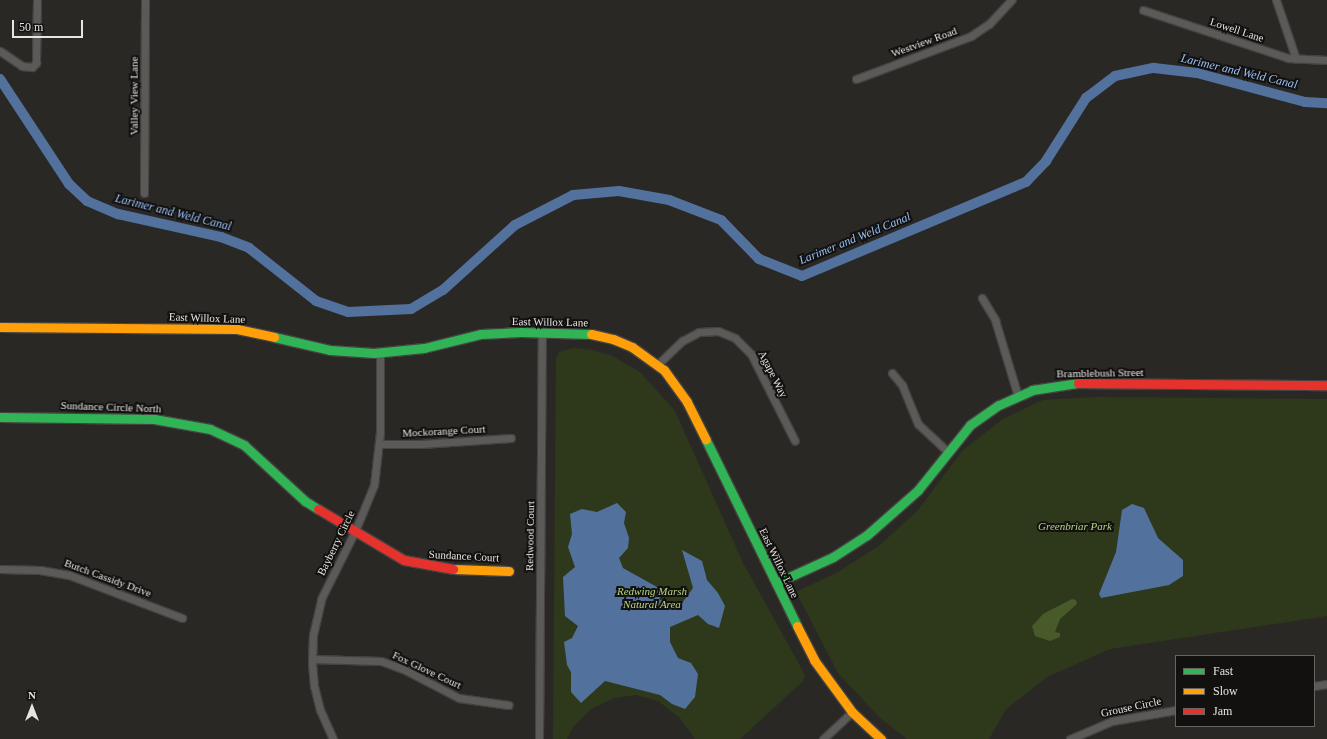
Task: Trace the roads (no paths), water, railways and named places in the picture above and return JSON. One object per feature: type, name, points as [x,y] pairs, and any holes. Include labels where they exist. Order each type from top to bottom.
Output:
[{"type":"street","points":[[0,51],[22,66],[32,67],[36,63],[37,0]]},
{"type":"street","name":"Valley View Lane","points":[[144,193],[145,0]]},
{"type":"street","name":"Westview Road","points":[[856,79],[971,36],[989,24],[1011,0]]},
{"type":"street","points":[[1276,0],[1296,59]]},
{"type":"street","name":"Lowell Lane","points":[[1143,10],[1296,59],[1327,60]]},
{"type":"street","points":[[982,298],[996,320],[1018,396]]},
{"type":"street","name":"East Willox Lane","points":[[0,327],[237,329],[330,350],[380,353],[424,348],[481,334],[542,333],[603,336],[632,347],[657,365],[671,378],[687,402],[814,660],[852,712],[881,739]]},
{"type":"street","name":"Agape Way","points":[[657,365],[682,341],[693,334],[711,331],[735,338],[751,354],[795,441]]},
{"type":"street","name":"Redwood Court","points":[[539,739],[542,333]]},
{"type":"street","name":"Bayberry Circle","points":[[333,739],[320,710],[314,686],[312,659],[313,635],[321,600],[355,531],[374,485],[379,444],[380,353]]},
{"type":"street","points":[[892,373],[902,385],[918,424],[947,451]]},
{"type":"street","name":"Bramblebush Street","points":[[776,583],[833,557],[867,535],[906,502],[947,451],[980,418],[1018,396],[1050,386],[1074,383],[1327,385]]},
{"type":"street","name":"Sundance Circle North","points":[[0,417],[154,419],[215,430],[244,445],[300,497],[355,531]]},
{"type":"street","name":"Mockorange Court","points":[[379,444],[421,444],[511,438]]},
{"type":"street","name":"Sundance Court","points":[[355,531],[417,564],[444,569],[509,571]]},
{"type":"street","name":"Butch Cassidy Drive","points":[[0,569],[60,572],[182,618]]},
{"type":"street","name":"Fox Glove Court","points":[[312,659],[381,661],[403,669],[459,698],[508,705]]},
{"type":"street","points":[[1315,686],[1327,684]]},
{"type":"street","name":"Grouse Circle","points":[[1070,739],[1112,721],[1175,710]]},
{"type":"street","points":[[823,739],[852,712]]},
{"type":"water","points":[[617,503],[626,512],[624,523],[629,538],[628,548],[619,558],[623,568],[657,587],[660,600],[682,603],[693,588],[682,550],[702,561],[707,580],[718,593],[725,606],[719,628],[708,624],[698,615],[670,627],[670,642],[678,658],[691,663],[698,674],[695,697],[685,709],[672,704],[660,695],[605,681],[581,703],[571,692],[571,672],[567,665],[564,642],[572,638],[578,626],[565,616],[563,577],[575,567],[568,547],[572,534],[570,514],[582,509],[597,512]]},
{"type":"water","points":[[1132,504],[1144,508],[1158,538],[1183,560],[1183,576],[1169,585],[1101,598],[1099,594],[1116,552],[1122,510]]},
{"type":"waterway","name":"Larimer and Weld Canal","points":[[0,79],[69,184],[87,201],[118,214],[221,237],[249,248],[316,301],[348,312],[411,309],[443,290],[515,225],[573,195],[619,191],[669,200],[721,220],[759,259],[802,276],[1026,182],[1046,161],[1086,98],[1115,76],[1154,68],[1197,73],[1305,102],[1327,103]]},
{"type":"park label","name":"Greenbriar Park","points":[[1075,526]]},
{"type":"park label","name":"Redwing Marsh Natural Area","points":[[652,598]]}]
